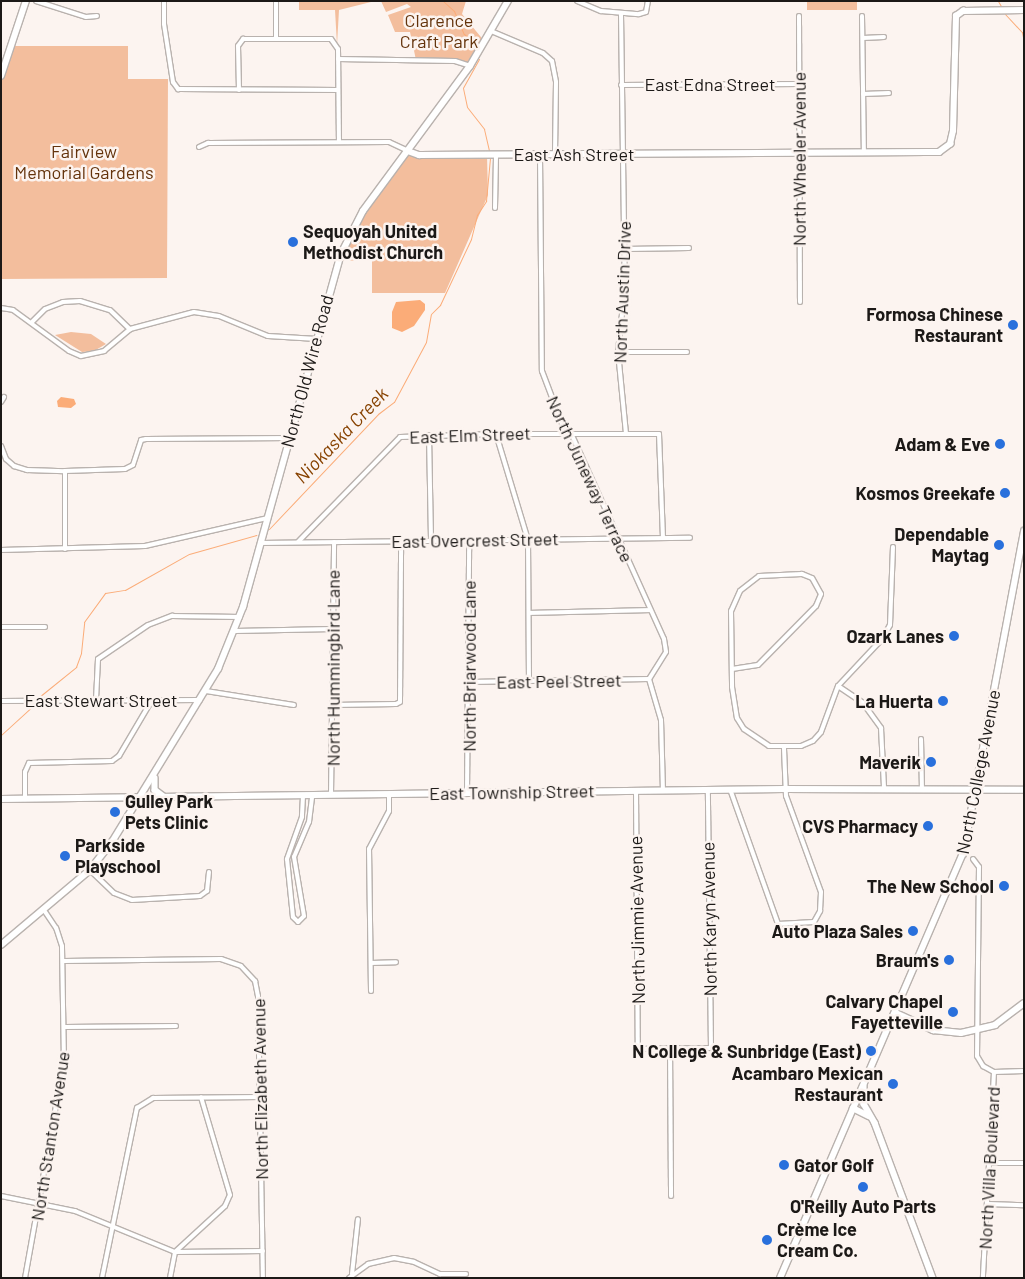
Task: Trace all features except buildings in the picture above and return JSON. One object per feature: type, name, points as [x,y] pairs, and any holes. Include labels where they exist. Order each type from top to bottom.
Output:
[{"type":"main road","name":"North College Avenue","points":[[780,1278],[955,878],[977,789],[1024,532]]},
{"type":"street","points":[[2,74],[26,1]]},
{"type":"street","points":[[36,1],[86,17],[97,16]]},
{"type":"street","points":[[164,1],[164,24],[175,86],[183,90],[338,90]]},
{"type":"street","points":[[276,1],[276,37]]},
{"type":"street","name":"North Old Wire Road","points":[[1,945],[90,870],[115,839],[206,691],[240,618],[291,438],[331,279],[346,242],[378,190],[470,66],[508,1]]},
{"type":"street","points":[[577,1],[601,11],[621,14],[646,12],[648,1]]},
{"type":"street","name":"East Ash Street","points":[[199,147],[208,143],[339,141],[389,142],[419,155],[939,152],[950,144],[954,123],[956,16],[962,11],[1024,10]]},
{"type":"street","name":"North Austin Drive","points":[[621,14],[625,250],[618,352],[626,433]]},
{"type":"street","name":"North Wheeler Avenue","points":[[798,16],[800,302]]},
{"type":"street","points":[[862,16],[864,153]]},
{"type":"street","points":[[492,31],[543,53],[554,66],[555,155]]},
{"type":"street","points":[[238,90],[238,46],[240,41],[276,37],[323,37],[334,41],[338,59],[339,141]]},
{"type":"street","points":[[863,38],[884,37]]},
{"type":"street","points":[[338,59],[455,61],[470,66]]},
{"type":"street","name":"East Edna Street","points":[[621,85],[799,84]]},
{"type":"street","points":[[864,94],[889,93]]},
{"type":"street","points":[[495,208],[496,155]]},
{"type":"street","name":"North Juneway Terrace","points":[[540,155],[541,362],[544,381],[564,429],[571,433],[664,640],[666,652],[649,679]]},
{"type":"street","points":[[625,250],[689,248]]},
{"type":"street","points":[[32,322],[45,309],[80,301],[110,310],[130,329]]},
{"type":"street","points":[[1,308],[14,310],[69,350],[82,356],[104,351],[130,329],[194,312],[218,316],[268,336],[317,339]]},
{"type":"street","points":[[618,352],[688,352]]},
{"type":"street","points":[[1,402],[4,397]]},
{"type":"street","points":[[626,433],[654,432],[660,437],[663,538]]},
{"type":"street","name":"East Elm Street","points":[[298,542],[394,441],[407,435],[626,433]]},
{"type":"street","points":[[496,434],[528,540],[529,681]]},
{"type":"street","points":[[429,435],[431,541]]},
{"type":"street","points":[[1,446],[6,459],[14,466],[27,470],[65,471],[125,469],[133,465],[141,440],[146,439],[291,438]]},
{"type":"street","points":[[65,471],[65,549]]},
{"type":"street","points":[[1,550],[145,546],[267,518]]},
{"type":"street","name":"East Overcrest Street","points":[[260,543],[690,538]]},
{"type":"street","points":[[333,705],[396,704],[400,702],[401,541]]},
{"type":"street","name":"North Briarwood Lane","points":[[467,792],[470,682],[469,541]]},
{"type":"street","name":"North Hummingbird Lane","points":[[331,795],[334,542]]},
{"type":"street","points":[[732,669],[758,665],[816,606],[821,597],[818,585],[812,578],[802,574],[764,574],[749,582],[736,596],[731,611],[732,669],[737,718],[756,739],[769,746],[784,748],[800,746],[813,740],[821,732],[838,686],[883,638],[890,625],[893,548]]},
{"type":"street","points":[[529,613],[650,610]]},
{"type":"street","points":[[96,700],[98,659],[148,624],[172,616],[240,618]]},
{"type":"street","points":[[1,627],[45,627]]},
{"type":"street","points":[[235,631],[333,629]]},
{"type":"street","points":[[649,679],[662,720],[663,790]]},
{"type":"street","name":"East Peel Street","points":[[470,682],[649,679]]},
{"type":"street","points":[[838,686],[863,702],[881,728],[884,788]]},
{"type":"street","points":[[206,691],[294,705]]},
{"type":"street","points":[[25,799],[25,772],[29,763],[112,761],[119,756],[152,700]]},
{"type":"street","name":"East Stewart Street","points":[[1,701],[200,700]]},
{"type":"street","points":[[921,739],[922,788]]},
{"type":"street","points":[[730,789],[778,924],[814,922],[822,899],[784,789],[784,748]]},
{"type":"street","points":[[157,773],[155,790],[168,798]]},
{"type":"street","name":"East Township Street","points":[[1,799],[730,789],[922,788],[1024,790]]},
{"type":"street","name":"North Karyn Avenue","points":[[670,1048],[711,1048],[708,790]]},
{"type":"street","name":"North Jimmie Avenue","points":[[636,791],[638,1049],[670,1048]]},
{"type":"street","points":[[371,991],[369,849],[389,811],[389,794]]},
{"type":"street","points":[[303,796],[302,817],[287,859],[293,917],[298,922],[304,916],[294,857],[309,822],[312,796]]},
{"type":"street","name":"North Villa Boulevard","points":[[973,859],[979,867],[976,1031],[978,1059],[986,1069],[994,1072],[988,1204],[982,1278]]},
{"type":"street","points":[[90,870],[120,897],[132,900],[200,896],[207,891],[209,872]]},
{"type":"street","name":"North Stanton Avenue","points":[[25,1278],[62,1081],[65,1027],[64,961],[59,934],[43,909]]},
{"type":"street","name":"North Elizabeth Avenue","points":[[64,961],[221,958],[241,966],[255,981],[258,996],[263,1278]]},
{"type":"street","points":[[371,962],[396,962]]},
{"type":"street","points":[[896,1013],[940,1031],[976,1031],[1000,1022],[1024,1003]]},
{"type":"street","points":[[65,1027],[176,1026]]},
{"type":"street","points":[[670,1048],[671,1196]]},
{"type":"street","points":[[994,1072],[1024,1071]]},
{"type":"street","points":[[864,1084],[864,1104],[933,1278]]},
{"type":"street","points":[[102,1278],[133,1116],[145,1100],[201,1097],[260,1097]]},
{"type":"street","points":[[170,1278],[175,1252],[225,1206],[230,1195],[201,1097]]},
{"type":"street","points":[[853,1108],[870,1116]]},
{"type":"street","points":[[990,1163],[1024,1163]]},
{"type":"street","points":[[1,1196],[75,1211],[175,1252],[263,1251]]},
{"type":"street","points":[[988,1204],[1024,1204]]},
{"type":"street","points":[[352,1274],[358,1219]]},
{"type":"street","points":[[349,1278],[368,1264],[394,1258],[414,1262],[440,1274],[466,1274]]},
{"type":"green space","name":"Clarence Craft Park","points":[[299,1],[371,2],[339,10],[337,45],[335,10],[299,10]]},
{"type":"green space","name":"Clarence Craft Park","points":[[381,1],[466,1],[462,14],[485,42],[470,66],[460,62],[416,60],[410,32],[395,32],[388,15],[411,7],[407,4],[386,12]]},
{"type":"green space","points":[[807,1],[857,1],[857,10],[807,10]]},
{"type":"green space","name":"Fairview Memorial Gardens","points":[[10,46],[128,46],[128,79],[168,79],[167,278],[1,279],[1,76]]},
{"type":"green space","points":[[408,151],[419,155],[487,155],[488,195],[445,293],[372,293],[372,260],[338,261],[355,224]]},
{"type":"green space","points":[[71,332],[91,334],[106,344],[94,351],[82,352],[55,335]]},
{"type":"shaded area","points":[[420,300],[425,304],[425,310],[414,326],[402,332],[392,328],[392,312],[396,302]]},
{"type":"shaded area","points":[[61,397],[74,399],[76,404],[71,408],[58,407],[57,401]]},
{"type":"waterway","name":"Niokaska Creek","points":[[443,1],[454,11],[464,34],[476,44]]},
{"type":"waterway","points":[[998,1],[1001,6]]},
{"type":"waterway","points":[[1005,14],[1022,32],[1024,42]]},
{"type":"waterway","name":"Niokaska Creek","points":[[479,59],[463,88],[467,107],[484,129],[489,151]]},
{"type":"waterway","points":[[1024,88],[1024,105]]},
{"type":"waterway","name":"Niokaska Creek","points":[[269,529],[378,414],[394,402],[426,342],[431,314],[440,305],[471,239],[477,215],[486,201],[490,158]]},
{"type":"waterway","name":"Niokaska Creek","points":[[39,697],[76,667],[81,653],[84,622],[105,593],[125,590],[189,554],[256,535]]},
{"type":"waterway","name":"Niokaska Creek","points":[[1,735],[34,705]]},
{"type":"place","name":"Sequoyah United Methodist Church","points":[[293,242]]},
{"type":"place","name":"Formosa Chinese Restaurant","points":[[1013,325]]},
{"type":"place","name":"Adam & Eve","points":[[1000,444]]},
{"type":"place","name":"Kosmos Greekafe","points":[[1005,493]]},
{"type":"place","name":"Dependable Maytag","points":[[999,545]]},
{"type":"place","name":"Ozark Lanes","points":[[954,636]]},
{"type":"place","name":"La Huerta","points":[[943,701]]},
{"type":"place","name":"Maverik","points":[[931,762]]},
{"type":"place","name":"Gulley Park Pets Clinic","points":[[115,812]]},
{"type":"place","name":"CVS Pharmacy","points":[[928,826]]},
{"type":"place","name":"Parkside Playschool","points":[[65,856]]},
{"type":"place","name":"The New School","points":[[1004,886]]},
{"type":"place","name":"Auto Plaza Sales","points":[[913,931]]},
{"type":"place","name":"Braum's","points":[[949,960]]},
{"type":"place","name":"Calvary Chapel Fayetteville","points":[[953,1012]]},
{"type":"place","name":"N College & Sunbridge (East)","points":[[871,1051]]},
{"type":"place","name":"Acambaro Mexican Restaurant","points":[[893,1084]]},
{"type":"place","name":"Gator Golf","points":[[784,1165]]},
{"type":"place","name":"O'Reilly Auto Parts","points":[[863,1187]]},
{"type":"place","name":"Crème Ice Cream Co.","points":[[767,1240]]}]
